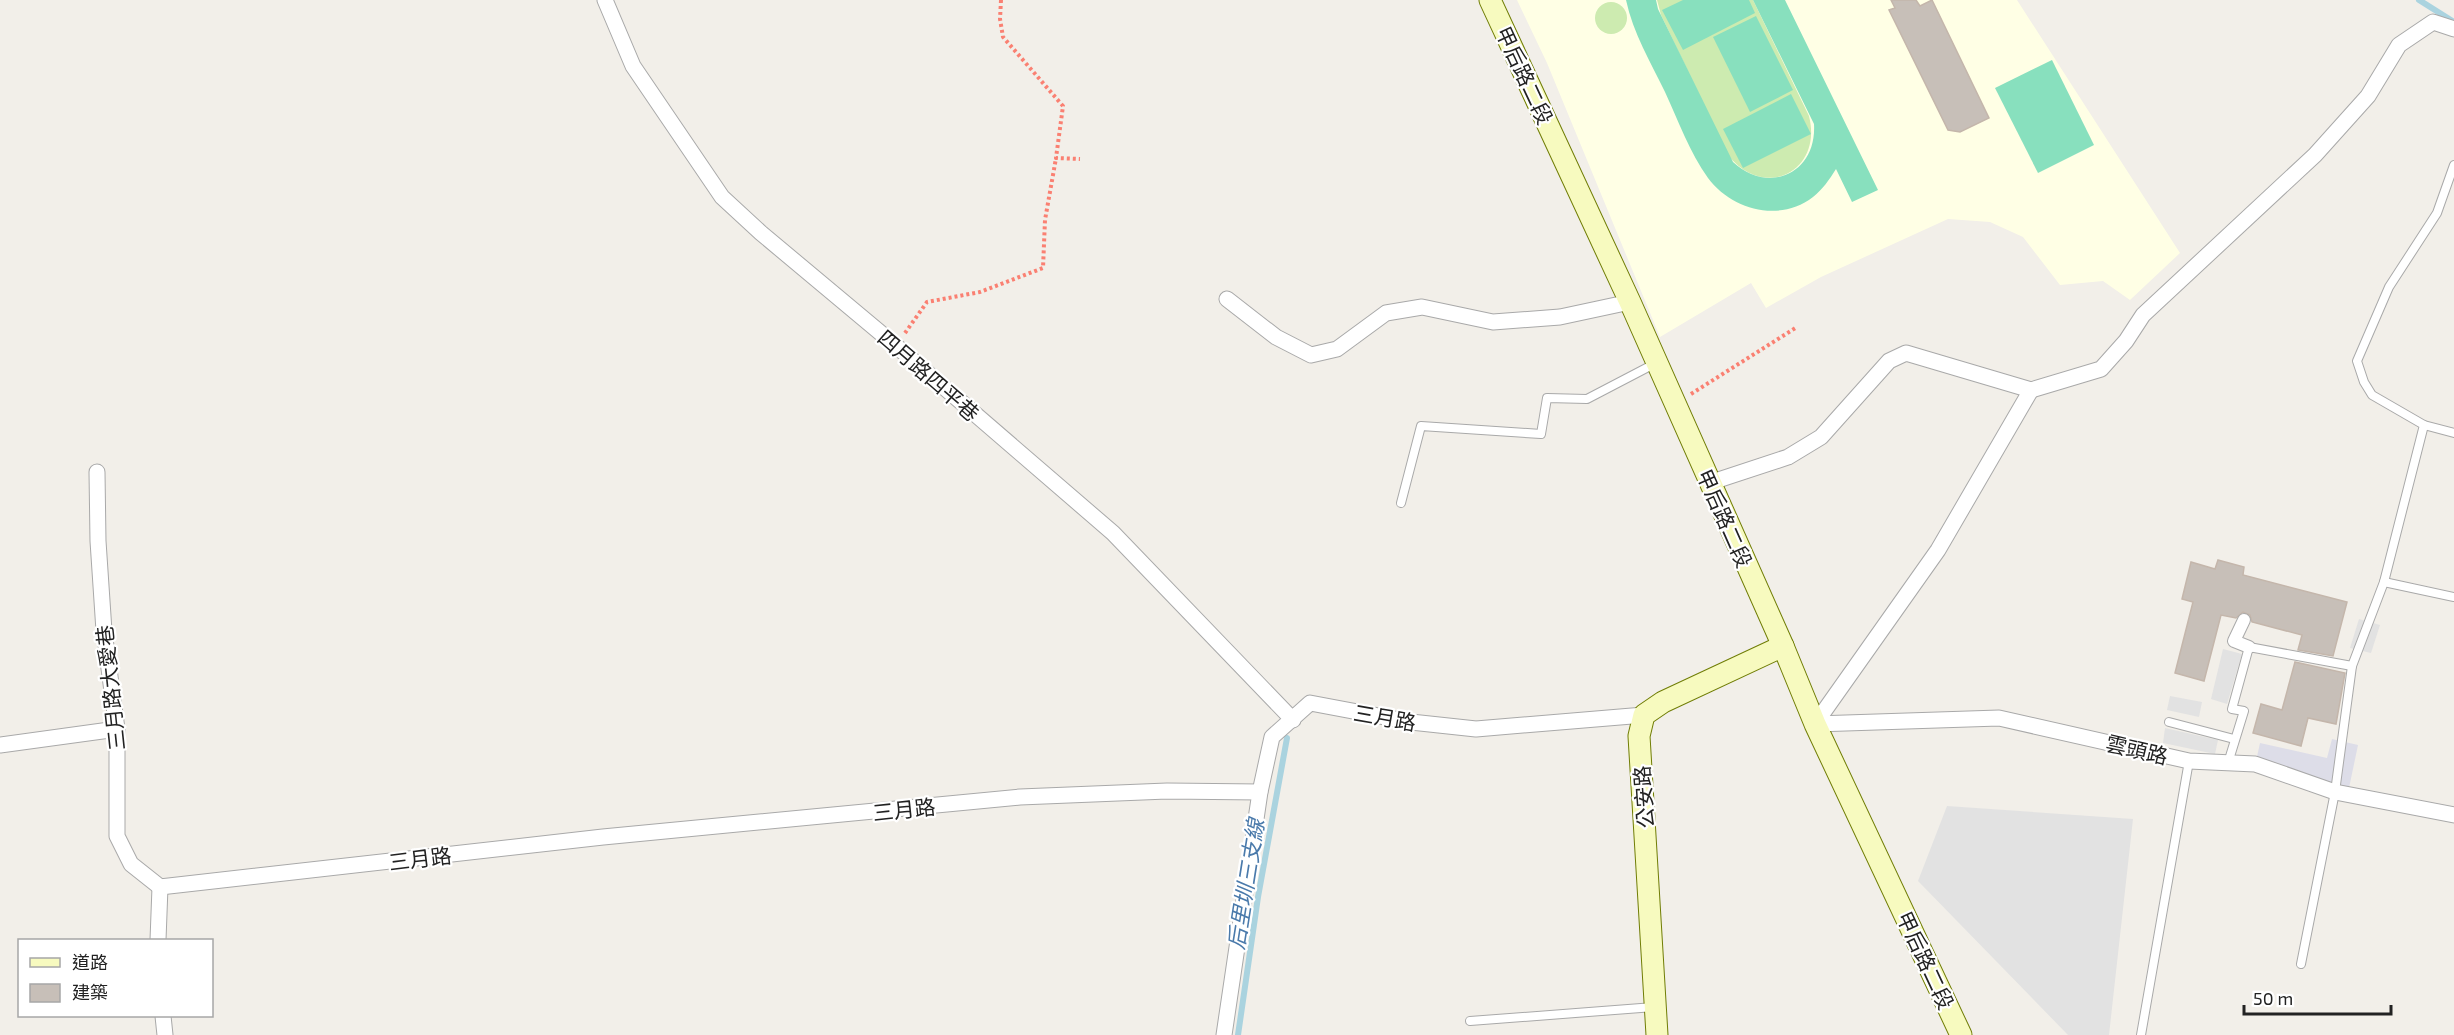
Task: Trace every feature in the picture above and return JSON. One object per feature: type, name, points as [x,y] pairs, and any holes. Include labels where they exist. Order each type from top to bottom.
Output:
[{"type":"main road","name":"甲后路二段","points":[[1490,0],[1676,404],[1815,724],[1961,1035]]},
{"type":"main road","points":[[1644,715],[1663,702],[1783,646]]},
{"type":"main road","name":"公安路","points":[[1644,715],[1640,736],[1657,1035]]},
{"type":"street","name":"四月路四平巷","points":[[605,0],[633,66],[722,197],[761,233],[1113,533],[1293,720]]},
{"type":"street","points":[[1709,483],[1788,457],[1821,437],[1889,361],[1906,353],[2031,390],[2101,369],[2126,341],[2143,315],[2315,155],[2368,96],[2399,45],[2433,22],[2454,29]]},
{"type":"street","points":[[1227,299],[1276,337],[1311,355],[1337,349],[1386,314],[1422,307],[1493,322],[1560,317],[1630,302]]},
{"type":"street","points":[[1815,724],[1938,550],[2031,390]]},
{"type":"street","name":"三月路大愛巷","points":[[97,472],[98,541],[104,631],[117,729],[117,836],[131,864],[160,887]]},
{"type":"street","points":[[2244,620],[2234,641],[2248,647]]},
{"type":"street","name":"三月路","points":[[160,887],[603,837],[1020,797],[1167,791],[1260,792],[1272,737],[1310,703],[1411,723],[1476,729],[1644,715]]},
{"type":"street","name":"雲頭路","points":[[1815,724],[1999,718],[2189,761],[2255,764],[2335,792],[2454,815]]},
{"type":"street","points":[[0,745],[117,729]]},
{"type":"street","points":[[1224,1035],[1260,792]]},
{"type":"street","points":[[158,939],[160,887]]},
{"type":"street","points":[[164,1017],[165,1035]]},
{"type":"lane","points":[[2454,165],[2437,213],[2389,287],[2357,361],[2364,382],[2372,395],[2424,425],[2454,433]]},
{"type":"lane","points":[[1401,503],[1421,426],[1540,434],[1547,398],[1587,399],[1657,363]]},
{"type":"lane","points":[[2301,963],[2335,792],[2352,666],[2384,582],[2424,425]]},
{"type":"lane","points":[[2384,582],[2454,597]]},
{"type":"lane","points":[[2228,764],[2244,711],[2232,709],[2248,647],[2352,666]]},
{"type":"lane","points":[[2169,722],[2234,739]]},
{"type":"lane","points":[[2141,1035],[2189,761]]},
{"type":"lane","points":[[1470,1021],[1656,1007]]},
{"type":"path","points":[[895,345],[927,302],[980,292],[1043,268],[1045,220],[1063,106],[1004,37],[1000,19],[1001,0]]},
{"type":"path","points":[[1056,158],[1080,159]]},
{"type":"path","points":[[1676,404],[1797,327]]},
{"type":"shaded area","points":[[1517,0],[2017,0],[2180,253],[2130,300],[2103,281],[2060,285],[2023,237],[1990,222],[1948,219],[1821,277],[1766,308],[1751,283],[1660,337],[1547,63]]},
{"type":"shaded area","points":[[2359,619],[2380,625],[2371,653],[2350,648]]},
{"type":"shaded area","points":[[2223,649],[2242,654],[2227,704],[2211,699]]},
{"type":"shaded area","points":[[2170,696],[2202,702],[2199,717],[2167,710]]},
{"type":"shaded area","points":[[2165,728],[2218,740],[2215,754],[2163,743]]},
{"type":"shaded area","points":[[2332,739],[2358,745],[2349,788],[2255,766],[2260,743],[2327,758]]},
{"type":"shaded area","points":[[1947,806],[2133,819],[2109,1035],[2068,1035],[1918,881]]},
{"type":"green space","points":[[1626,0],[1656,0],[1658,9],[1733,162],[1747,172],[1761,177],[1775,178],[1799,167],[1808,156],[1813,141],[1814,124],[1753,0],[1785,0],[1878,190],[1852,202],[1836,169],[1813,197],[1786,210],[1771,211],[1743,205],[1718,189],[1708,178],[1685,136],[1638,36]]},
{"type":"green space","points":[[1657,0],[1753,0],[1809,116],[1811,136],[1807,152],[1799,165],[1787,174],[1773,178],[1758,176],[1742,169],[1728,155],[1661,15]]},
{"type":"green space","points":[[1683,0],[1749,0],[1755,13],[1683,50],[1662,10]]},
{"type":"green space","points":[[1611,2],[1622,7],[1627,18],[1622,29],[1611,34],[1600,29],[1595,18],[1600,7]]},
{"type":"green space","points":[[1756,16],[1793,90],[1750,112],[1713,37]]},
{"type":"green space","points":[[2052,60],[2094,145],[2038,173],[1995,88]]},
{"type":"green space","points":[[1791,94],[1811,134],[1743,168],[1723,129]]},
{"type":"building","points":[[1891,0],[1916,0],[1920,6],[1932,0],[1989,118],[1960,132],[1948,130],[1889,10],[1895,8]]},
{"type":"building","points":[[2218,560],[2244,567],[2243,575],[2347,602],[2333,656],[2298,650],[2302,635],[2252,622],[2250,615],[2243,612],[2236,618],[2221,615],[2204,681],[2175,673],[2193,602],[2182,599],[2191,562],[2215,569]]},
{"type":"building","points":[[2295,662],[2345,673],[2336,724],[2308,718],[2301,746],[2253,733],[2261,704],[2282,710]]},
{"type":"waterway","points":[[2419,0],[2454,22]]},
{"type":"waterway","name":"后里圳三支線","points":[[1238,1035],[1258,897],[1287,738]]}]
